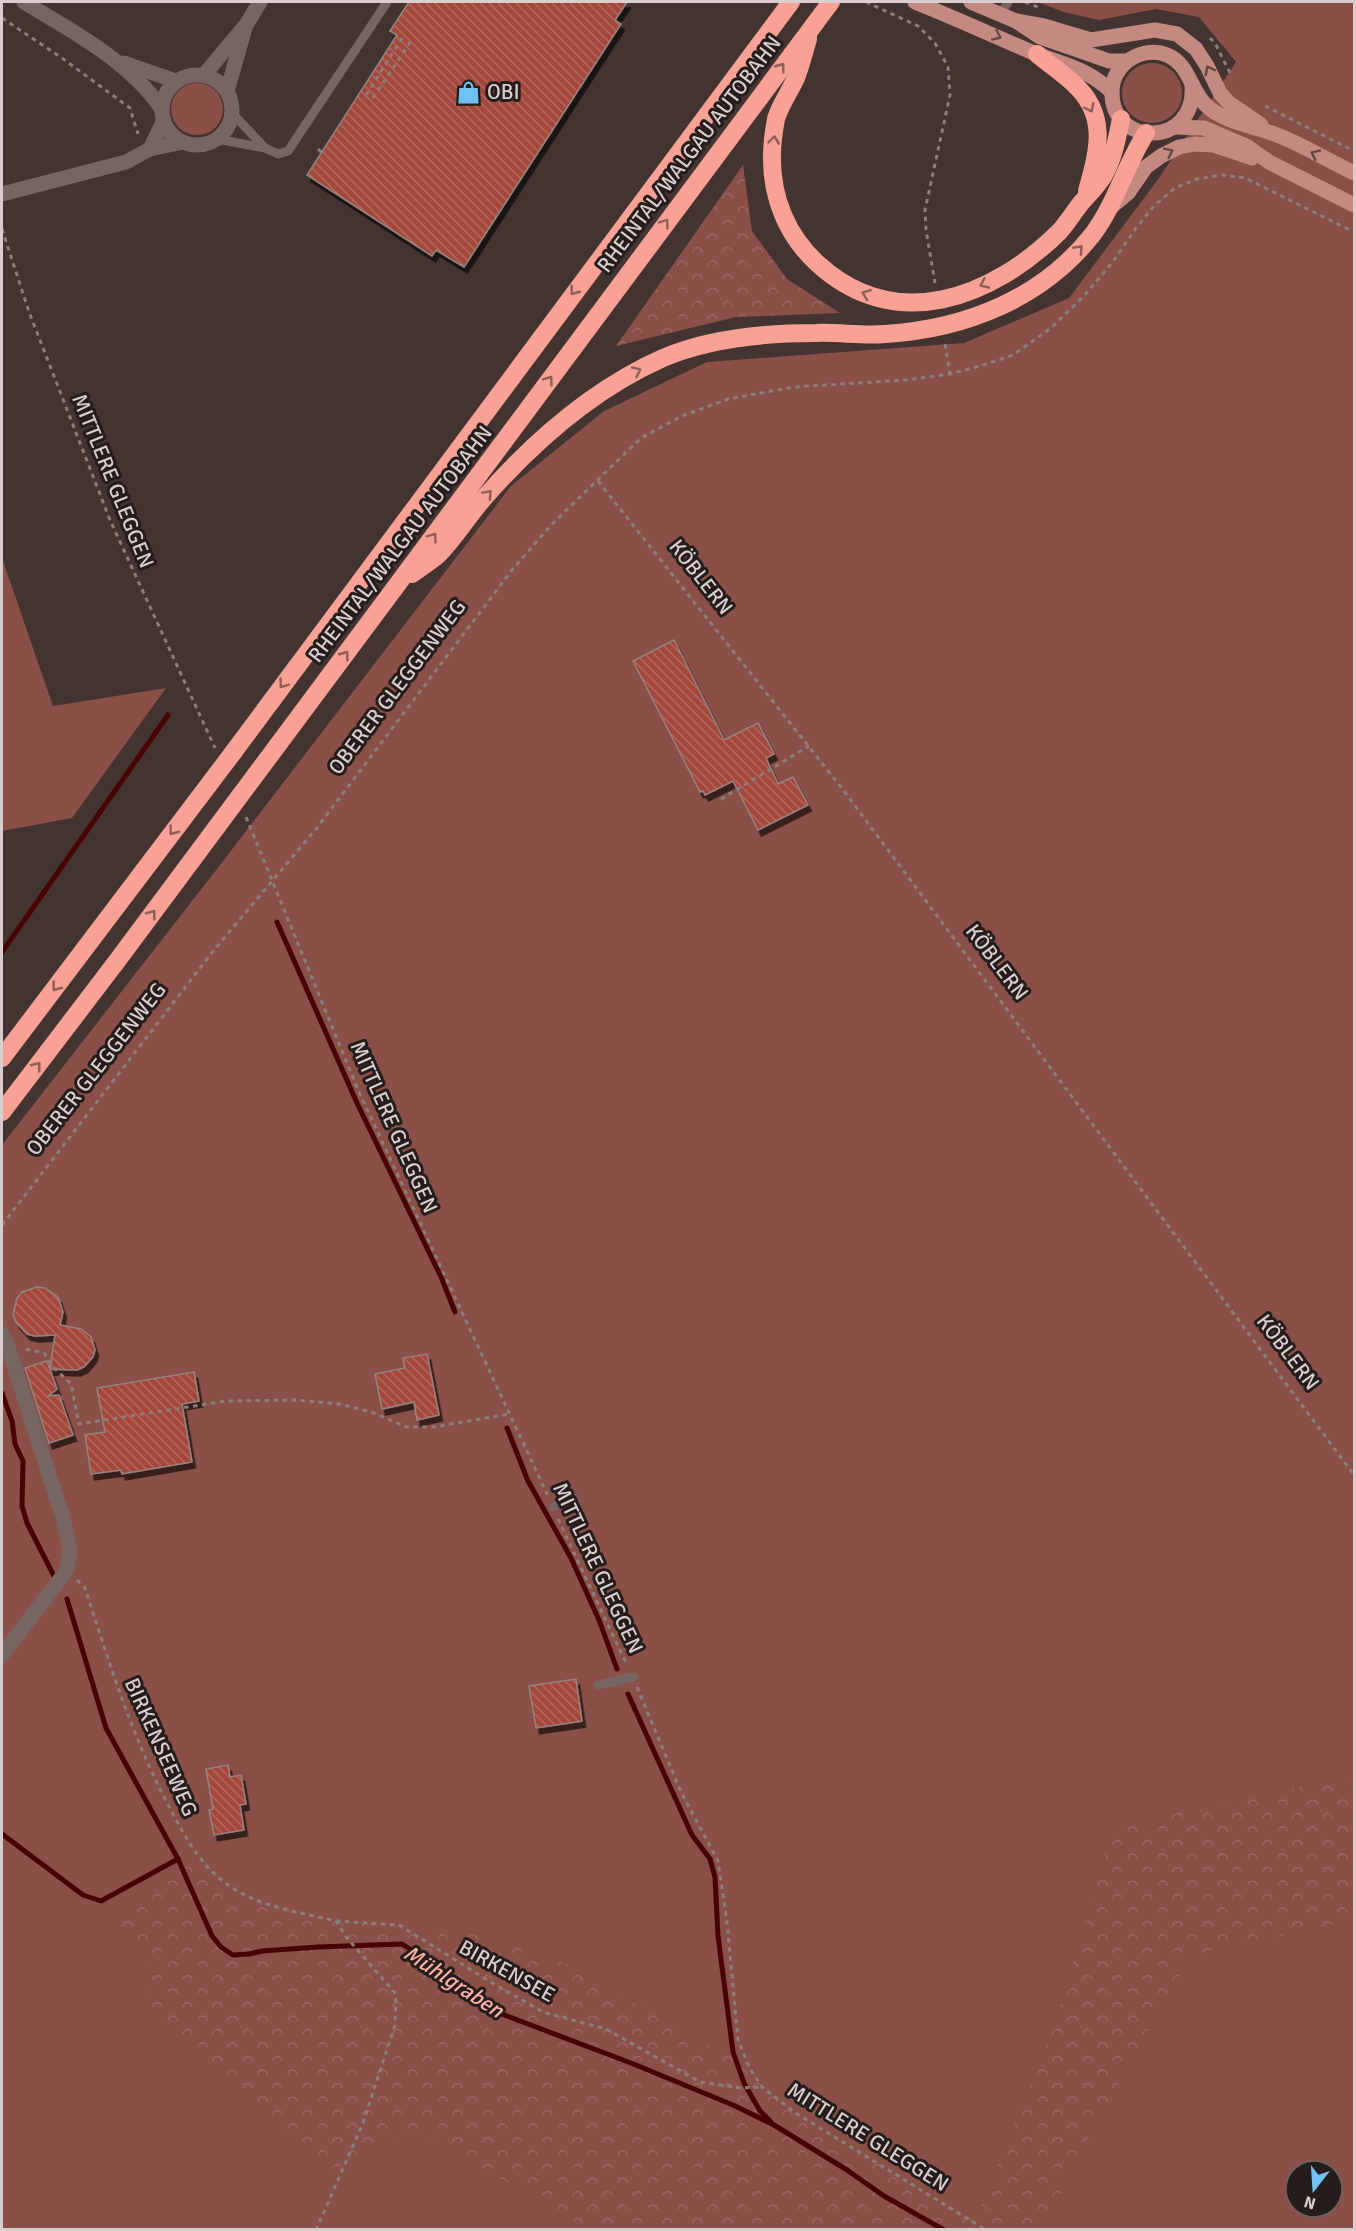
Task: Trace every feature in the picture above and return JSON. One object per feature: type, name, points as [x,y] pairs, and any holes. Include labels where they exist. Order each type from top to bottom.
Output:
[{"type":"highway","name":"RHEINTAL/WALGAU AUTOBAHN","points":[[2,1058],[232,754],[791,2]]},
{"type":"highway","name":"RHEINTAL/WALGAU AUTOBAHN","points":[[2,1112],[248,786],[828,6]]},
{"type":"highway","points":[[812,26],[796,77],[775,127],[772,155],[776,194],[786,225],[806,254],[834,278],[865,295],[902,303],[923,304],[957,295],[1011,272],[1060,231],[1104,176],[1114,151],[1121,118]]},
{"type":"highway","points":[[1037,54],[1074,84],[1090,105],[1099,127],[1096,157],[1084,200]]},
{"type":"highway","points":[[398,584],[438,555],[484,498],[544,435],[620,379],[666,357],[717,342],[752,336],[817,333],[883,335],[925,330],[998,309],[1041,284],[1075,254],[1111,207],[1119,184],[1146,133]]},
{"type":"main road","points":[[915,2],[1037,54],[1060,60],[1098,80],[1112,92]]},
{"type":"main road","points":[[971,2],[1004,8],[1016,21],[1040,37],[1109,61],[1126,61],[1145,52],[1166,55],[1183,66],[1192,85],[1209,108],[1240,124],[1276,135]]},
{"type":"main road","points":[[1016,21],[1044,26],[1091,40],[1155,30],[1177,34],[1196,49],[1220,93],[1229,103],[1276,135],[1354,173]]},
{"type":"main road","points":[[1126,61],[1114,78],[1112,92],[1114,106],[1121,118],[1132,128],[1146,133],[1160,133],[1174,127],[1190,109],[1192,85]]},
{"type":"main road","points":[[1174,127],[1204,128],[1248,147],[1269,162],[1354,205]]},
{"type":"main road","points":[[1111,207],[1128,193],[1146,167],[1179,147],[1195,144],[1213,145],[1269,162]]},
{"type":"street","points":[[24,2],[118,61],[153,96],[175,137],[183,142]]},
{"type":"street","points":[[204,75],[246,24],[260,2]]},
{"type":"street","points":[[227,91],[246,24]]},
{"type":"street","points":[[118,61],[176,81]]},
{"type":"street","points":[[2,194],[126,162],[150,149],[183,142],[201,145],[217,139],[225,132],[232,114],[231,98],[227,91],[221,84],[204,75],[185,77],[176,81],[164,98],[163,114],[150,149]]},
{"type":"street","points":[[2,1655],[67,1569],[70,1550],[63,1518],[4,1339]]},
{"type":"lane","points":[[217,139],[265,148],[278,154],[288,151],[387,2]]},
{"type":"lane","points":[[232,114],[265,148]]},
{"type":"lane","points":[[553,1507],[574,1498]]},
{"type":"lane","points":[[598,1685],[633,1677]]},
{"type":"path","points":[[866,2],[918,26],[935,43],[948,67],[950,95],[926,210],[926,230],[936,290]]},
{"type":"path","points":[[2,18],[130,108],[136,130],[150,149]]},
{"type":"path","points":[[366,95],[404,35]]},
{"type":"path","points":[[372,98],[411,41]]},
{"type":"path","name":"OBERER GLEGGENWEG","points":[[2,1225],[214,950],[316,830],[512,570],[551,525],[641,438],[682,416],[728,399],[794,387],[906,380],[950,374],[1013,355],[1051,328],[1112,264],[1136,228],[1155,205],[1175,188],[1197,179],[1222,175],[1245,178],[1354,232]]},
{"type":"path","name":"MITTLERE GLEGGEN","points":[[2,230],[29,312],[110,520],[211,739]]},
{"type":"path","points":[[944,339],[950,374]]},
{"type":"path","name":"KÖBLERN","points":[[598,481],[809,747],[1354,1475]]},
{"type":"path","points":[[721,799],[809,747]]},
{"type":"path","name":"MITTLERE GLEGGEN","points":[[251,830],[358,1089],[633,1677],[681,1792],[718,1861],[727,1922],[738,2040],[749,2067],[762,2087],[794,2112],[987,2229]]},
{"type":"path","points":[[4,1339],[44,1353],[54,1368],[71,1384],[79,1424],[238,1401],[297,1400],[339,1404],[371,1412],[407,1427],[434,1426],[509,1414]]},
{"type":"path","name":"BIRKENSEEWEG","points":[[67,1569],[85,1588],[128,1717],[151,1771],[187,1842],[212,1872],[237,1891],[269,1905],[336,1921]]},
{"type":"path","points":[[316,2229],[363,2123],[395,2025],[396,1994],[347,1938],[336,1921]]},
{"type":"path","name":"BIRKENSEE","points":[[336,1921],[399,1925],[543,2012],[606,2029],[700,2082],[741,2088],[762,2087]]},
{"type":"green space","points":[[1037,2],[1354,2],[1354,2229],[2,2229],[2,1145],[511,486],[604,411],[707,362],[964,343],[1069,298],[1159,178],[1236,62],[1199,17],[1156,9],[1099,20],[1064,12]]},
{"type":"green space","points":[[1152,63],[1169,68],[1177,76],[1182,93],[1177,110],[1169,118],[1152,123],[1135,118],[1127,110],[1122,93],[1127,76],[1135,68]]},
{"type":"green space","points":[[197,83],[207,85],[215,91],[221,99],[223,109],[221,119],[215,127],[207,133],[197,135],[187,133],[179,127],[173,119],[171,109],[173,99],[179,91],[187,85]]},
{"type":"green space","points":[[743,165],[752,231],[787,279],[840,313],[736,317],[616,346]]},
{"type":"green space","points":[[2,558],[53,706],[166,688],[72,818],[2,831]]},
{"type":"green space","points":[[1354,1776],[1354,1920],[1191,1955],[1073,2164],[1052,2214],[1038,2229],[589,2229],[412,2128],[329,2172],[147,2007],[147,1962],[110,1923],[186,1847],[215,1880],[233,1895],[336,1921],[459,1929],[562,1962],[749,2067],[762,2087],[794,2112],[975,2222],[1057,2017],[1113,1827]]},
{"type":"building","name":"OBI","points":[[409,2],[627,2],[615,20],[621,24],[464,267],[436,250],[432,256],[307,175],[397,35],[390,31]]},
{"type":"building","points":[[674,640],[724,740],[758,723],[774,754],[766,758],[778,784],[793,777],[808,805],[758,830],[733,781],[705,795],[703,791],[700,792],[633,661]]},
{"type":"building","points":[[37,1287],[45,1288],[58,1297],[63,1312],[60,1325],[81,1329],[91,1337],[95,1350],[93,1357],[84,1367],[77,1370],[50,1369],[55,1335],[27,1334],[16,1322],[13,1314],[17,1298],[22,1292]]},
{"type":"building","points":[[427,1354],[439,1415],[417,1420],[414,1402],[382,1409],[375,1374],[405,1368],[403,1358]]},
{"type":"building","points":[[47,1361],[57,1389],[48,1396],[59,1395],[73,1435],[49,1443],[25,1368]]},
{"type":"building","points":[[194,1372],[199,1401],[182,1404],[192,1462],[122,1474],[121,1470],[91,1474],[85,1435],[105,1432],[97,1388]]},
{"type":"building","points":[[576,1679],[582,1721],[536,1728],[529,1686]]},
{"type":"building","points":[[228,1765],[230,1777],[241,1775],[246,1804],[240,1805],[244,1830],[214,1835],[209,1810],[213,1809],[206,1769]]},
{"type":"waterway","points":[[2,952],[168,715]]},
{"type":"waterway","points":[[277,922],[357,1103],[441,1277],[455,1312]]},
{"type":"waterway","points":[[2,1393],[12,1421],[15,1444],[23,1461],[22,1506],[27,1523],[55,1578]]},
{"type":"waterway","points":[[507,1428],[528,1481],[571,1558],[599,1620],[617,1669]]},
{"type":"waterway","points":[[67,1599],[106,1728],[178,1859]]},
{"type":"waterway","points":[[628,1694],[692,1835],[710,1859],[715,1877],[718,1936],[733,2052],[744,2083],[760,2111],[771,2122]]},
{"type":"waterway","name":"Mühlgraben","points":[[2,1834],[83,1895],[101,1901],[178,1859],[212,1936],[221,1947],[233,1955],[318,1947],[402,1944],[450,1975],[499,2013],[733,2105],[774,2125],[884,2196],[944,2230]]},
{"type":"place","name":"OBI","points":[[469,92]]}]
